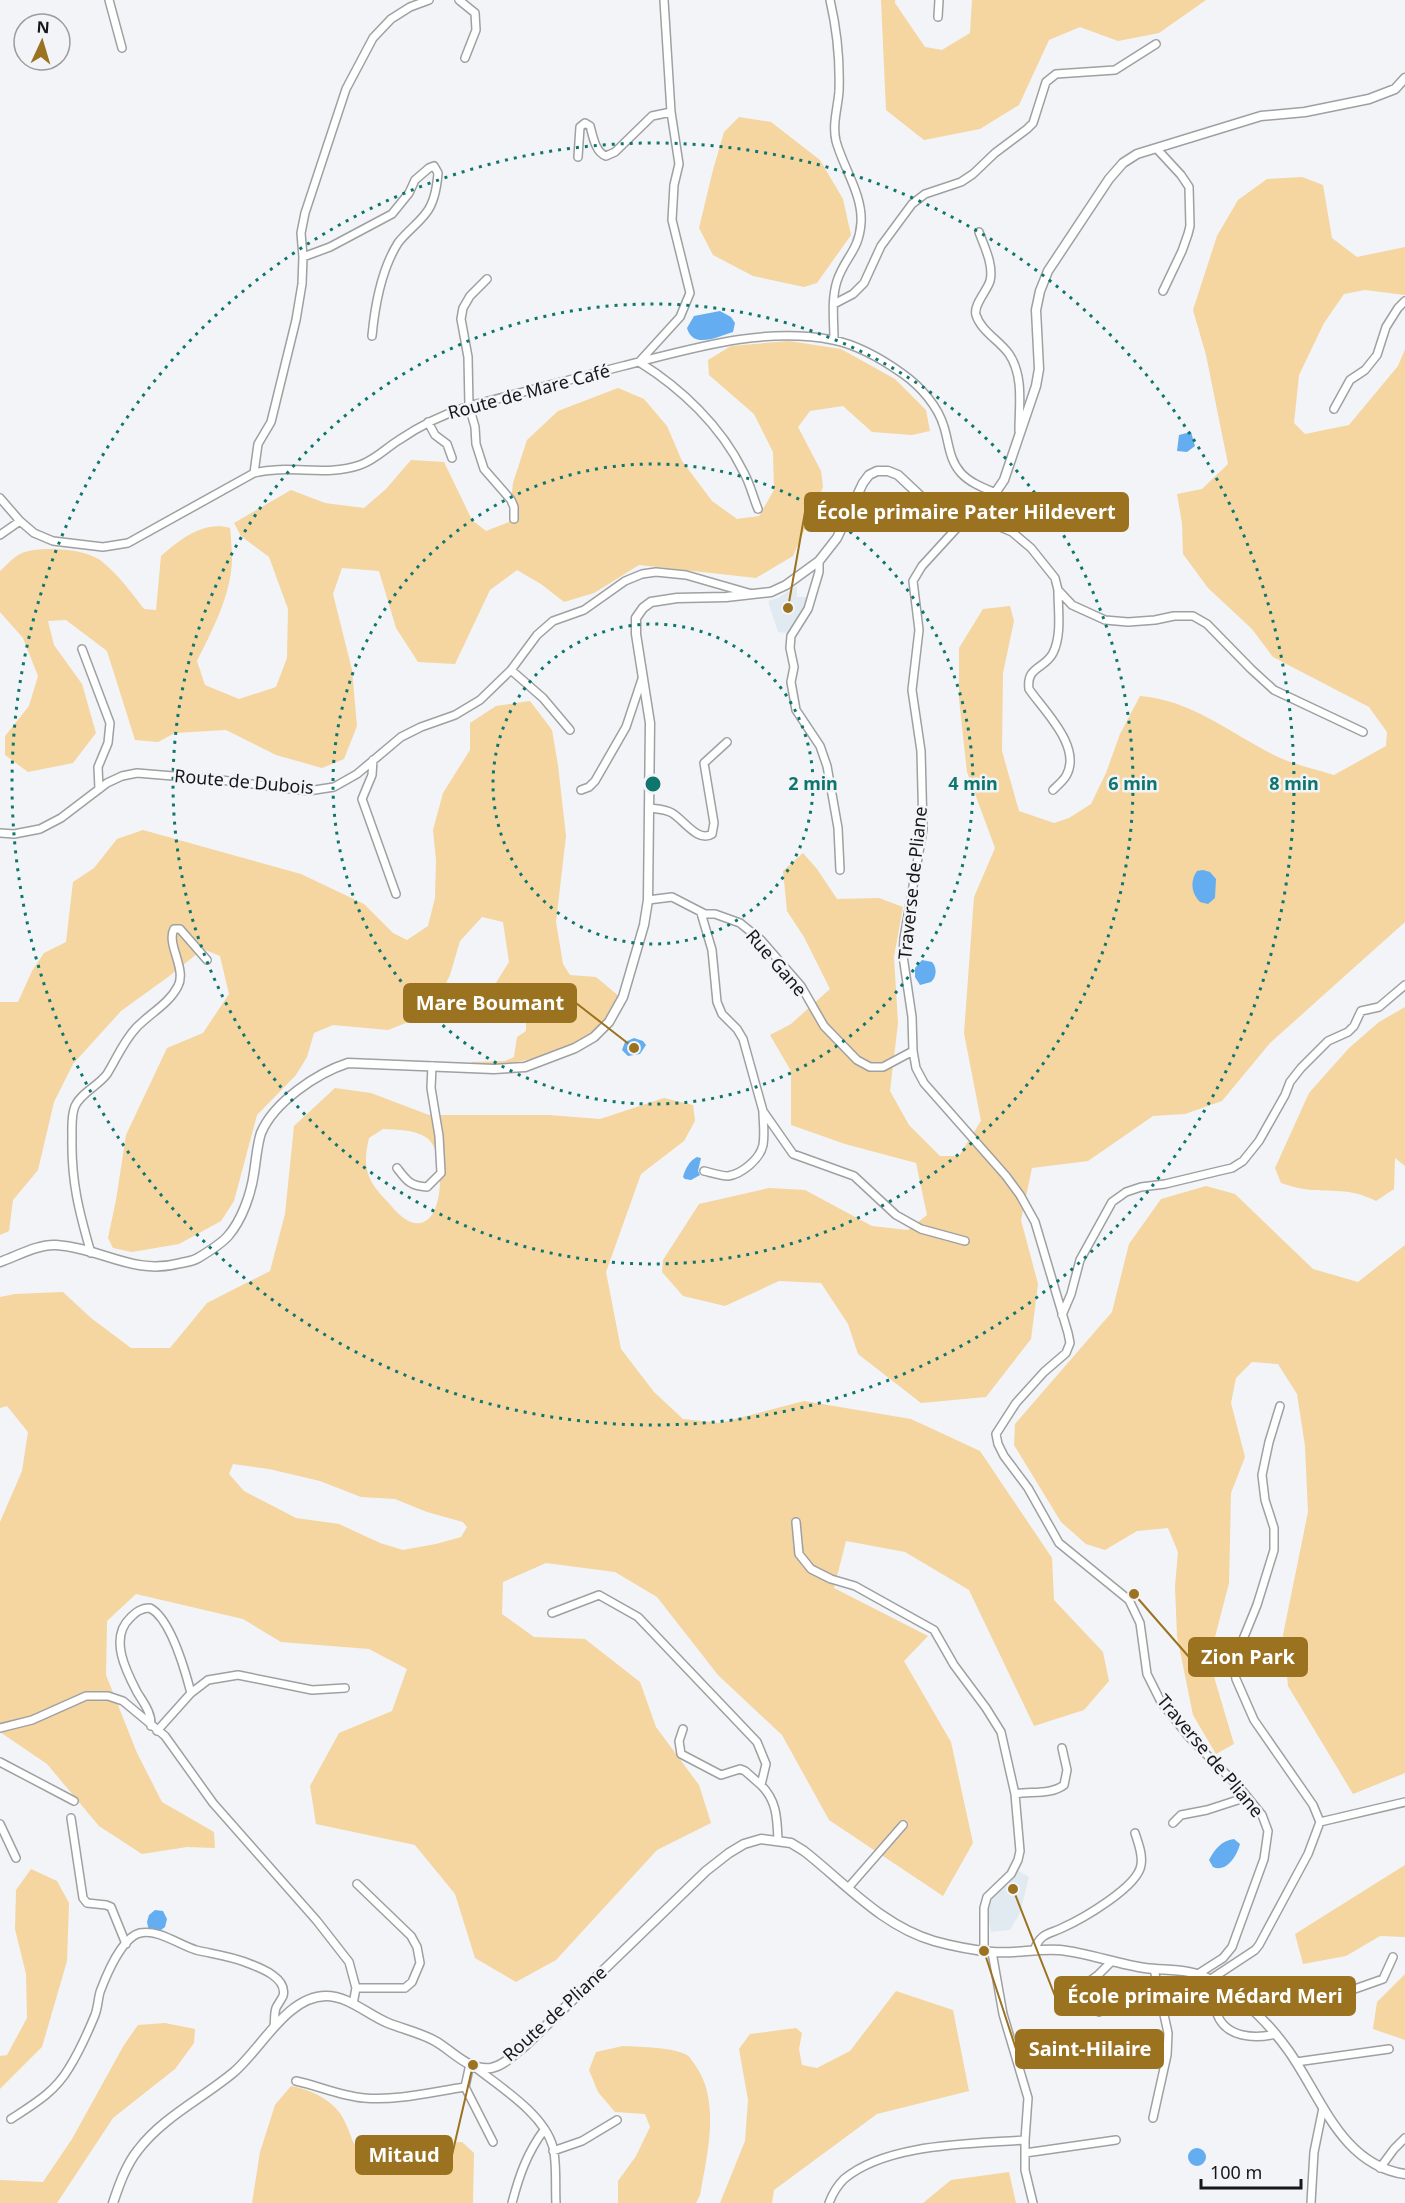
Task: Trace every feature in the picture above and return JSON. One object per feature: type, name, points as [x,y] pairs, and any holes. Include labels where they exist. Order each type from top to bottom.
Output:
[{"type":"street","points":[[109,0],[122,48]]},
{"type":"street","points":[[254,473],[258,444],[271,422],[296,320],[302,284],[303,257],[300,232],[346,89],[373,38],[391,19],[410,7],[429,0]]},
{"type":"street","points":[[459,0],[475,13],[476,30],[465,58]]},
{"type":"street","points":[[664,0],[671,112],[679,164],[674,185],[672,220],[690,293],[680,317],[639,362],[709,420],[744,471],[758,509]]},
{"type":"street","points":[[830,0],[838,48],[839,92],[835,123],[836,138],[855,190],[861,220],[858,244],[836,283],[834,340]]},
{"type":"street","points":[[938,17],[939,0]]},
{"type":"street","points":[[834,304],[852,294],[864,283],[881,246],[912,204],[925,194],[961,182],[973,174],[1033,123],[1046,82],[1056,74],[1066,72],[1115,70],[1156,44]]},
{"type":"street","points":[[966,518],[985,508],[996,493],[1011,463],[1036,386],[1038,369],[1036,310],[1040,291],[1048,271],[1108,179],[1137,154],[1262,116],[1305,112],[1369,99],[1395,89],[1405,78]]},
{"type":"street","points":[[578,157],[582,124],[590,126],[598,150],[601,155],[606,156],[615,152],[652,116],[671,112]]},
{"type":"street","points":[[1157,149],[1181,175],[1188,187],[1190,226],[1182,250],[1163,291]]},
{"type":"street","points":[[303,257],[330,247],[392,214],[409,193],[415,180],[434,166],[438,173],[436,191],[428,211],[399,242],[388,262],[375,301],[372,336]]},
{"type":"street","points":[[978,232],[989,260],[990,279],[976,307],[976,314],[986,330],[1010,355],[1019,380],[1019,434]]},
{"type":"street","points":[[487,279],[470,296],[463,308],[461,319],[468,357],[469,406],[474,421],[476,444],[484,469],[511,500],[514,507],[514,519]]},
{"type":"street","points":[[1334,409],[1350,380],[1365,370],[1377,355],[1386,327],[1405,301]]},
{"type":"street","name":"Route de Mare Café","points":[[0,498],[34,533],[53,541],[103,547],[128,543],[254,473],[270,469],[336,470],[360,465],[448,412],[731,340],[807,337],[834,340],[855,346],[904,374],[921,390],[936,410],[944,425],[954,462],[962,474],[975,484],[996,493]]},
{"type":"street","points":[[428,422],[435,435],[447,444],[452,458]]},
{"type":"street","points":[[0,1263],[30,1250],[54,1245],[132,1265],[164,1268],[196,1260],[227,1237],[242,1214],[253,1179],[261,1135],[270,1117],[285,1101],[327,1070],[348,1063],[494,1069],[525,1067],[556,1056],[594,1037],[617,1011],[623,997],[644,925],[648,900],[650,723],[636,634],[636,618],[651,602],[677,598],[771,592],[786,585],[819,561],[837,538],[863,483],[869,475],[877,471],[888,471],[898,476],[936,509],[952,516],[993,524],[1012,532],[1031,548],[1055,578],[1058,590],[1058,638],[1053,653],[1047,661],[1033,671],[1028,678],[1029,689],[1055,721],[1062,734],[1070,759],[1065,777],[1053,790]]},
{"type":"street","name":"Traverse de Pliane","points":[[966,518],[915,574],[913,580],[919,630],[912,690],[921,751],[923,829],[904,938],[903,956],[912,1017],[913,1051],[916,1068],[924,1083],[1020,1194],[1035,1222],[1050,1267],[1070,1344],[1066,1353],[1044,1372],[1016,1403],[996,1434],[998,1444],[1004,1456],[1028,1488],[1059,1543],[1129,1600],[1140,1623],[1148,1674],[1161,1702],[1190,1738],[1262,1815],[1268,1831],[1264,1859],[1232,1947],[1223,1958],[1198,1974]]},
{"type":"street","points":[[0,535],[20,521]]},
{"type":"street","points":[[819,561],[819,573],[808,609],[791,636],[790,648],[794,667],[791,682],[796,710],[820,746],[827,766],[838,828],[840,870]]},
{"type":"street","name":"Route de Dubois","points":[[0,833],[14,834],[40,829],[61,818],[99,789],[122,776],[137,773],[221,780],[308,791],[334,787],[357,774],[400,737],[466,710],[480,700],[511,670],[537,636],[553,621],[584,610],[625,581],[642,574],[656,572],[686,575],[753,594]]},
{"type":"street","points":[[1058,590],[1072,605],[1105,620],[1128,622],[1192,616],[1207,624],[1274,690],[1363,732]]},
{"type":"street","points":[[82,649],[110,723],[108,743],[98,767],[99,789]]},
{"type":"street","points":[[511,670],[543,698],[570,730]]},
{"type":"street","points":[[581,790],[589,787],[594,781],[626,727],[643,678]]},
{"type":"street","points":[[649,808],[670,812],[700,836],[712,834],[714,823],[704,763],[727,742]]},
{"type":"street","points":[[373,760],[372,775],[362,799],[396,894]]},
{"type":"street","name":"Rue Gane","points":[[648,900],[672,897],[701,913],[715,914],[740,923],[761,940],[801,986],[824,1026],[857,1060],[870,1067],[883,1067],[913,1051]]},
{"type":"street","points":[[701,913],[712,950],[717,1002],[722,1014],[737,1029],[743,1039],[763,1111],[763,1145],[750,1164],[737,1174],[725,1176],[704,1171]]},
{"type":"street","points":[[92,1253],[73,1184],[72,1121],[75,1106],[79,1099],[99,1084],[124,1042],[137,1026],[165,1003],[178,987],[180,974],[172,936],[174,929],[180,929],[207,960]]},
{"type":"street","points":[[1062,1315],[1071,1294],[1080,1260],[1112,1202],[1126,1192],[1141,1186],[1165,1184],[1232,1168],[1243,1161],[1259,1141],[1290,1082],[1301,1068],[1328,1041],[1348,1032],[1354,1026],[1361,1011],[1379,1007],[1405,985]]},
{"type":"street","points":[[397,1168],[406,1180],[415,1186],[427,1187],[441,1173],[440,1136],[431,1088],[432,1066]]},
{"type":"street","points":[[763,1111],[793,1154],[854,1176],[896,1215],[921,1229],[965,1241]]},
{"type":"street","points":[[1210,1979],[1255,1950],[1259,1945],[1308,1854],[1320,1822],[1313,1805],[1254,1720],[1236,1679],[1234,1667],[1274,1550],[1274,1528],[1265,1500],[1262,1475],[1280,1406]]},
{"type":"street","points":[[796,1522],[800,1554],[811,1569],[831,1580],[855,1586],[934,1630],[954,1665],[1001,1732],[1015,1794],[1019,1830],[1018,1860],[1011,1874],[987,1898],[984,1908],[988,1951],[1003,2014],[1028,2098],[1025,2153],[1026,2174],[1033,2203]]},
{"type":"street","points":[[552,1613],[599,1595],[638,1617],[757,1743],[766,1764],[761,1785]]},
{"type":"street","points":[[150,1725],[150,1717],[128,1674],[120,1648],[123,1626],[141,1609],[150,1608],[161,1617],[185,1672],[191,1693]]},
{"type":"street","points":[[157,1731],[191,1693],[208,1680],[238,1675],[312,1690],[345,1688]]},
{"type":"street","points":[[0,1728],[32,1720],[86,1696],[108,1696],[123,1701],[165,1736],[213,1803],[318,1921],[349,1962],[356,1988],[353,2004]]},
{"type":"street","points":[[683,1729],[679,1741],[681,1754],[721,1775],[740,1769],[745,1771],[768,1792],[776,1808],[778,1840]]},
{"type":"street","points":[[1015,1794],[1045,1791],[1064,1785],[1067,1770],[1062,1748]]},
{"type":"street","points":[[0,1762],[52,1791],[69,1796],[74,1801]]},
{"type":"street","points":[[1173,1823],[1181,1815],[1207,1810],[1247,1797]]},
{"type":"street","points":[[1320,1822],[1405,1802]]},
{"type":"street","points":[[71,1818],[84,1900],[87,1903],[106,1905],[111,1908],[126,1944]]},
{"type":"street","points":[[0,1824],[16,1858]]},
{"type":"street","points":[[848,1888],[903,1824]]},
{"type":"street","points":[[1034,1950],[1044,1935],[1092,1911],[1132,1883],[1141,1868],[1142,1859],[1135,1833]]},
{"type":"street","name":"Route de Pliane","points":[[472,2065],[494,2068],[525,2046],[706,1871],[729,1853],[744,1844],[762,1839],[778,1840],[804,1851],[871,1909],[906,1929],[933,1940],[988,1951],[1060,1950],[1154,1969],[1171,1968],[1210,1979],[1241,1999],[1266,2021],[1296,2062],[1323,2108],[1355,2150],[1380,2168]]},
{"type":"street","points":[[356,1988],[405,1988],[410,1986],[420,1963],[417,1947],[411,1936],[357,1884]]},
{"type":"street","points":[[12,2119],[49,2094],[70,2067],[95,2014],[107,1973],[126,1944],[138,1933],[151,1932],[166,1936],[180,1945],[227,1955],[265,1969],[279,1981],[283,1988],[283,1995],[276,2009],[274,2026]]},
{"type":"street","points":[[1241,1999],[1305,1992],[1349,1991],[1383,1979],[1393,1957]]},
{"type":"street","points":[[1099,2012],[1083,1986],[1111,1962]]},
{"type":"street","points":[[1153,2118],[1167,2055],[1168,2033],[1154,1969]]},
{"type":"street","points":[[1219,1985],[1217,2015],[1230,2030],[1252,2037],[1276,2034]]},
{"type":"street","points":[[113,2203],[124,2172],[138,2150],[154,2132],[234,2072],[291,2010],[316,1996],[329,1995],[341,1998],[385,2022],[431,2039],[472,2065],[524,2106],[550,2140],[553,2151],[556,2203]]},
{"type":"street","points":[[1296,2062],[1389,2049]]},
{"type":"street","points":[[472,2065],[465,2087],[493,2142]]},
{"type":"street","points":[[296,2081],[324,2087],[348,2096],[366,2098],[465,2087]]},
{"type":"street","points":[[1311,2203],[1314,2152],[1323,2108]]},
{"type":"street","points":[[553,2151],[582,2140],[617,2120]]},
{"type":"street","points":[[512,2203],[521,2172],[533,2145],[544,2130]]},
{"type":"street","points":[[1405,2138],[1380,2168],[1405,2174]]},
{"type":"street","points":[[829,2203],[843,2180],[862,2168],[892,2156],[922,2148],[1025,2140]]},
{"type":"street","points":[[1025,2153],[1116,2140]]},
{"type":"shaded area","points":[[881,0],[895,0],[925,47],[942,50],[970,33],[972,0],[1206,0],[1159,33],[1118,41],[1080,27],[1049,40],[1019,105],[980,129],[924,140],[886,110]]},
{"type":"shaded area","points":[[739,117],[771,122],[820,160],[843,199],[851,235],[817,283],[804,287],[753,276],[713,255],[699,228],[724,132]]},
{"type":"shaded area","points":[[1302,177],[1323,185],[1332,238],[1357,257],[1405,247],[1405,295],[1365,290],[1344,294],[1324,323],[1299,375],[1294,423],[1305,434],[1349,425],[1398,366],[1405,349],[1405,922],[1270,1043],[1222,1101],[1185,1114],[1153,1116],[1088,1161],[1032,1168],[1021,1220],[1038,1284],[1031,1339],[986,1397],[921,1403],[858,1354],[848,1324],[821,1283],[779,1281],[725,1306],[683,1296],[662,1272],[663,1260],[699,1204],[769,1188],[805,1190],[872,1226],[908,1230],[927,1215],[916,1163],[845,1144],[791,1125],[791,1071],[770,1035],[791,1024],[830,989],[804,937],[787,911],[783,871],[803,853],[837,899],[879,898],[903,907],[894,957],[898,1023],[890,1091],[909,1125],[940,1156],[959,1156],[981,1121],[964,1033],[974,897],[995,848],[967,772],[959,699],[959,648],[983,609],[1010,606],[1014,621],[1003,673],[1002,751],[1019,811],[1054,823],[1069,818],[1091,804],[1106,773],[1120,734],[1140,696],[1177,704],[1211,719],[1283,759],[1334,775],[1386,746],[1387,732],[1369,707],[1273,657],[1252,629],[1208,588],[1183,554],[1182,523],[1177,494],[1202,489],[1228,464],[1206,355],[1193,310],[1217,236],[1238,200],[1267,179]]},
{"type":"shaded area","points":[[789,341],[841,349],[895,379],[926,410],[930,431],[912,435],[872,432],[843,406],[810,411],[798,427],[821,471],[823,487],[793,556],[756,578],[639,565],[594,593],[564,602],[541,584],[517,570],[490,590],[455,664],[418,662],[396,628],[379,571],[342,568],[333,594],[352,670],[357,726],[344,759],[322,768],[276,755],[226,730],[175,733],[158,742],[135,740],[107,651],[66,620],[48,621],[54,645],[82,684],[96,733],[73,763],[28,772],[5,755],[5,736],[29,706],[38,676],[23,638],[0,612],[0,571],[19,554],[50,549],[93,556],[124,583],[144,609],[156,610],[161,556],[184,538],[201,529],[220,526],[230,528],[232,560],[228,586],[220,612],[197,661],[205,685],[239,699],[276,687],[287,658],[288,609],[269,557],[241,536],[234,523],[291,490],[325,503],[364,508],[386,489],[411,460],[444,462],[472,520],[486,531],[509,522],[513,483],[527,440],[558,411],[618,388],[644,399],[667,426],[682,461],[712,501],[737,519],[759,516],[774,490],[773,452],[754,414],[709,375],[708,360],[731,346]]},
{"type":"shaded area","points":[[797,586],[797,597],[808,597],[804,614],[790,633],[778,632],[768,601],[778,598]]},
{"type":"shaded area","points":[[530,701],[552,730],[558,765],[566,836],[556,922],[563,964],[570,975],[596,977],[620,997],[600,1027],[568,1047],[537,1058],[504,1064],[472,1065],[472,1062],[505,1061],[514,1057],[517,1037],[526,1031],[526,1018],[499,1008],[489,994],[509,962],[503,922],[482,917],[460,941],[450,975],[431,1013],[388,1030],[333,1025],[314,1033],[307,1057],[296,1075],[257,1115],[234,1201],[221,1221],[179,1244],[132,1252],[113,1248],[108,1238],[126,1135],[167,1048],[203,1033],[229,994],[220,956],[203,949],[121,1011],[73,1064],[54,1102],[38,1170],[13,1200],[9,1231],[0,1235],[0,1002],[18,1002],[32,971],[44,953],[66,942],[73,882],[94,868],[117,839],[143,830],[301,874],[364,904],[393,933],[407,940],[428,926],[435,898],[436,860],[433,830],[443,793],[470,750],[470,723],[496,706]]},
{"type":"shaded area","points":[[1405,1007],[1405,1166],[1395,1158],[1394,1189],[1376,1201],[1349,1192],[1304,1189],[1281,1183],[1275,1168],[1309,1093],[1349,1048],[1379,1022]]},
{"type":"shaded area","points":[[335,1088],[371,1093],[429,1115],[549,1115],[600,1119],[664,1098],[693,1105],[695,1121],[684,1141],[641,1174],[606,1272],[621,1349],[654,1392],[683,1419],[720,1423],[804,1401],[911,1419],[980,1451],[1052,1558],[1054,1600],[1103,1652],[1109,1681],[1084,1710],[1034,1726],[969,1590],[905,1552],[846,1541],[834,1588],[928,1636],[904,1661],[951,1742],[973,1843],[943,1896],[829,1820],[782,1735],[718,1675],[657,1597],[615,1572],[546,1563],[503,1582],[502,1614],[534,1637],[585,1639],[640,1682],[656,1727],[699,1785],[711,1823],[657,1850],[556,1960],[516,1982],[475,1958],[455,1894],[415,1845],[316,1824],[310,1786],[339,1733],[392,1711],[407,1669],[369,1649],[281,1642],[243,1619],[136,1594],[107,1621],[106,1675],[137,1753],[162,1802],[214,1832],[215,1848],[187,1847],[142,1854],[99,1826],[47,1764],[0,1732],[0,1522],[22,1471],[28,1432],[7,1406],[0,1408],[0,1297],[15,1294],[63,1292],[91,1318],[131,1348],[170,1348],[207,1303],[270,1271],[285,1214],[294,1126]],"holes":[[[383,1129],[417,1133],[427,1138],[433,1146],[438,1157],[440,1187],[433,1214],[425,1221],[410,1222],[402,1216],[377,1190],[369,1177],[366,1163],[369,1138]],[[233,1464],[269,1469],[320,1481],[361,1497],[395,1499],[427,1512],[463,1522],[467,1527],[461,1537],[403,1550],[380,1543],[339,1524],[296,1518],[244,1491],[229,1474]]]},
{"type":"shaded area","points":[[1206,1186],[1235,1194],[1313,1269],[1358,1282],[1405,1245],[1405,1773],[1353,1794],[1288,1686],[1283,1635],[1308,1512],[1305,1446],[1297,1394],[1278,1364],[1252,1362],[1236,1378],[1231,1403],[1245,1457],[1231,1493],[1229,1583],[1209,1660],[1234,1744],[1216,1754],[1193,1715],[1177,1636],[1175,1586],[1178,1552],[1168,1528],[1137,1531],[1105,1550],[1086,1544],[1061,1522],[1014,1445],[1015,1424],[1112,1312],[1129,1244],[1161,1199]]},
{"type":"shaded area","points":[[1405,1865],[1405,1937],[1380,1936],[1346,1956],[1303,1964],[1295,1934]]},
{"type":"shaded area","points":[[31,1869],[57,1881],[69,1903],[67,1961],[42,2047],[0,2089],[0,2056],[7,2055],[27,2018],[26,1974],[15,1929],[16,1890]]},
{"type":"shaded area","points":[[1017,1870],[1029,1877],[1020,1913],[1010,1930],[991,1932],[987,1911],[988,1902]]},
{"type":"shaded area","points":[[1405,1974],[1405,2040],[1373,2029],[1377,2002]]},
{"type":"shaded area","points":[[896,1991],[953,2010],[969,2091],[877,2114],[774,2190],[772,2203],[720,2203],[745,2141],[748,2100],[739,2049],[750,2034],[796,2028],[802,2033],[799,2049],[802,2065],[817,2068],[850,2051]]},
{"type":"shaded area","points":[[165,2023],[195,2029],[194,2043],[175,2069],[113,2118],[57,2203],[0,2203],[0,2180],[43,2182],[72,2139],[124,2045],[138,2025]]},
{"type":"shaded area","points":[[623,2046],[680,2052],[687,2055],[693,2062],[703,2079],[708,2095],[710,2129],[703,2180],[696,2203],[618,2203],[618,2181],[636,2156],[650,2127],[645,2114],[615,2112],[598,2092],[589,2070],[596,2052]]},
{"type":"shaded area","points":[[291,2086],[307,2090],[336,2108],[355,2145],[369,2157],[437,2143],[462,2142],[474,2153],[473,2203],[252,2203],[260,2152],[275,2105]]},
{"type":"shaded area","points":[[1009,2172],[1016,2203],[923,2203],[951,2180]]},
{"type":"water","points":[[720,311],[731,317],[735,323],[733,332],[707,340],[700,340],[690,335],[687,328],[694,316]]},
{"type":"water","points":[[1191,432],[1195,446],[1187,452],[1177,451],[1179,435]]},
{"type":"water","points":[[1197,871],[1210,872],[1216,879],[1215,898],[1208,904],[1200,902],[1192,887]]},
{"type":"water","points":[[922,960],[932,962],[936,972],[931,982],[920,985],[915,977],[915,968]]},
{"type":"water","points":[[634,1038],[643,1041],[646,1045],[640,1054],[628,1056],[622,1050],[625,1042]]},
{"type":"water","points":[[697,1157],[701,1158],[698,1171],[700,1175],[691,1180],[685,1179],[683,1177],[686,1168]]},
{"type":"water","points":[[1234,1839],[1240,1844],[1234,1858],[1222,1868],[1213,1867],[1209,1860],[1214,1852],[1222,1844]]},
{"type":"water","points":[[155,1910],[163,1911],[167,1919],[165,1927],[157,1933],[149,1931],[147,1922],[149,1915]]},
{"type":"water","points":[[1197,2148],[1205,2153],[1206,2157],[1201,2165],[1197,2166],[1189,2161],[1188,2157],[1193,2149]]},
{"type":"place","name":"École primaire Pater Hildevert","points":[[788,608]]},
{"type":"place","name":"Mare Boumant","points":[[634,1048]]},
{"type":"place","name":"Zion Park","points":[[1134,1594]]},
{"type":"place","name":"École primaire Médard Meri","points":[[1013,1889]]},
{"type":"place","name":"Saint-Hilaire","points":[[984,1951]]},
{"type":"place","name":"Mitaud","points":[[473,2065]]}]
